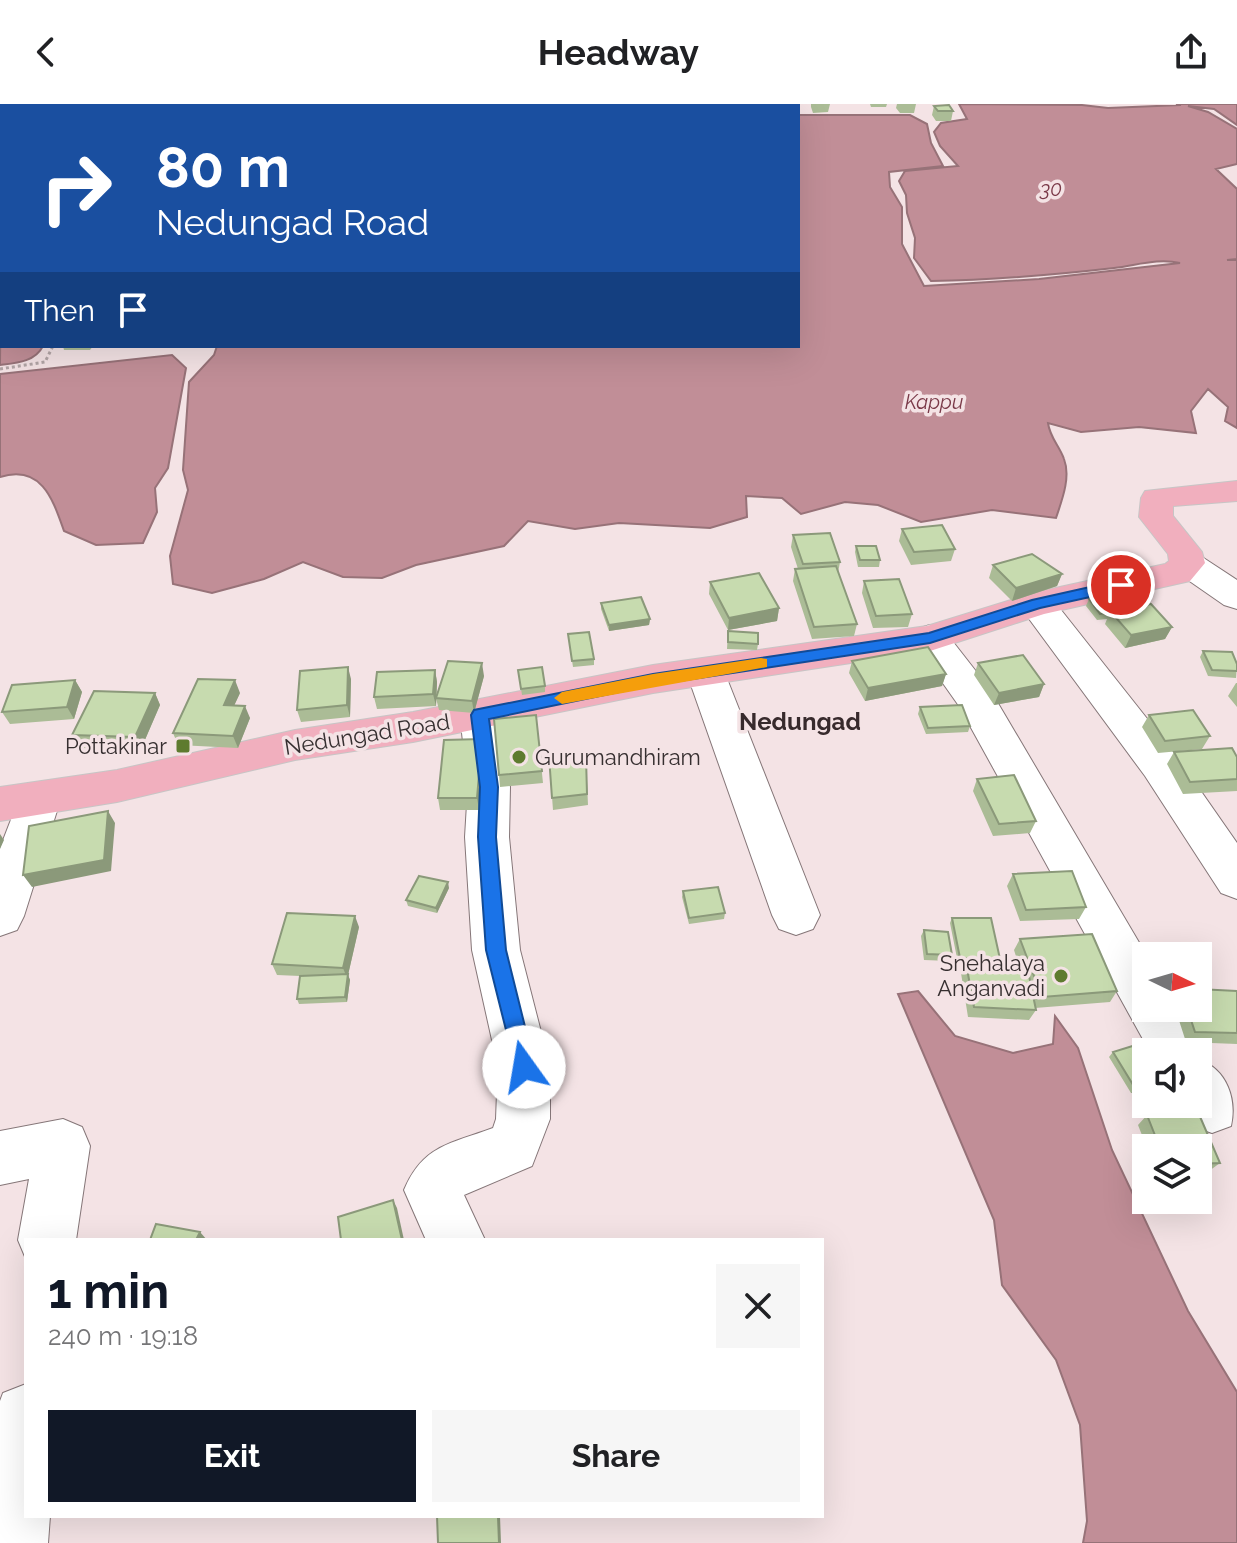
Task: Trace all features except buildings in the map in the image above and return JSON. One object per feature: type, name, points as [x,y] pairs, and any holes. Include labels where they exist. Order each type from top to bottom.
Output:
[{"type":"main road","points":[[1187,563],[1185,552],[1156,517],[1157,498],[1237,491]]},
{"type":"main road","name":"Nedungad Road","points":[[19,801],[117,786],[295,745],[480,715],[705,671],[930,638],[1037,604],[1177,573],[1187,563]]},
{"type":"street","points":[[1187,563],[1237,597]]},
{"type":"street","points":[[1037,604],[1160,765],[1237,880]]},
{"type":"street","points":[[930,638],[975,698],[1132,974]]},
{"type":"street","points":[[705,671],[796,915]]},
{"type":"street","points":[[455,1238],[432,1190],[448,1172],[513,1147],[523,1119],[524,1067],[496,950],[487,837],[489,787],[480,715]]},
{"type":"street","points":[[0,916],[19,801]]},
{"type":"street","points":[[0,1158],[63,1146],[47,1238]]},
{"type":"street","points":[[14,1543],[24,1437]]},
{"type":"path","points":[[0,369],[45,362],[52,348]]},
{"type":"water","name":"Kappu","points":[[959,104],[1108,108],[1237,104],[1237,125],[1214,109],[1188,106],[1208,112],[1237,129],[1237,164],[1216,169],[1237,189],[1237,259],[1227,260],[1237,260],[1237,428],[1225,421],[1228,407],[1208,389],[1191,411],[1196,433],[1139,427],[1081,432],[1048,423],[1067,473],[1056,518],[992,510],[921,522],[878,505],[845,502],[801,514],[782,498],[746,496],[747,517],[710,528],[619,523],[575,529],[528,521],[504,546],[416,565],[382,578],[343,577],[303,562],[264,579],[212,593],[173,584],[170,556],[188,490],[183,470],[189,382],[214,355],[216,348],[800,348],[800,115],[910,115],[927,124],[931,143],[943,166],[889,172],[890,187],[902,207],[902,244],[924,286],[1039,279],[1180,263],[1156,262],[1045,275],[931,281],[914,258],[915,238],[907,213],[906,195],[899,181],[905,171],[958,166],[940,146],[934,132],[941,123],[967,119]]},
{"type":"water","points":[[0,348],[42,348],[30,359],[0,365]]},
{"type":"water","points":[[172,355],[186,368],[168,468],[155,488],[157,512],[143,543],[96,545],[64,531],[50,497],[36,480],[14,474],[0,477],[0,374]]},
{"type":"water","points":[[918,991],[955,1036],[1013,1053],[1053,1044],[1055,1016],[1078,1048],[1112,1150],[1132,1192],[1132,1214],[1142,1214],[1188,1311],[1237,1392],[1237,1543],[1083,1543],[1087,1521],[1080,1425],[1056,1360],[1002,1285],[994,1220],[898,994]]},
{"type":"slow traffic","points":[[562,698],[653,679],[761,663]]},
{"type":"place","name":"Pottakinar","points":[[183,746]]},
{"type":"place","name":"Gurumandhiram","points":[[519,757]]},
{"type":"place","name":"Snehalaya Anganvadi","points":[[1061,976]]},
{"type":"district","name":"Nedungad","points":[[800,721]]},
{"type":"route","points":[[524,1067],[496,950],[487,837],[489,787],[480,715],[653,679],[930,638],[1037,604],[1121,585]]},
{"type":"water label","name":"30","points":[[1051,189]]}]
